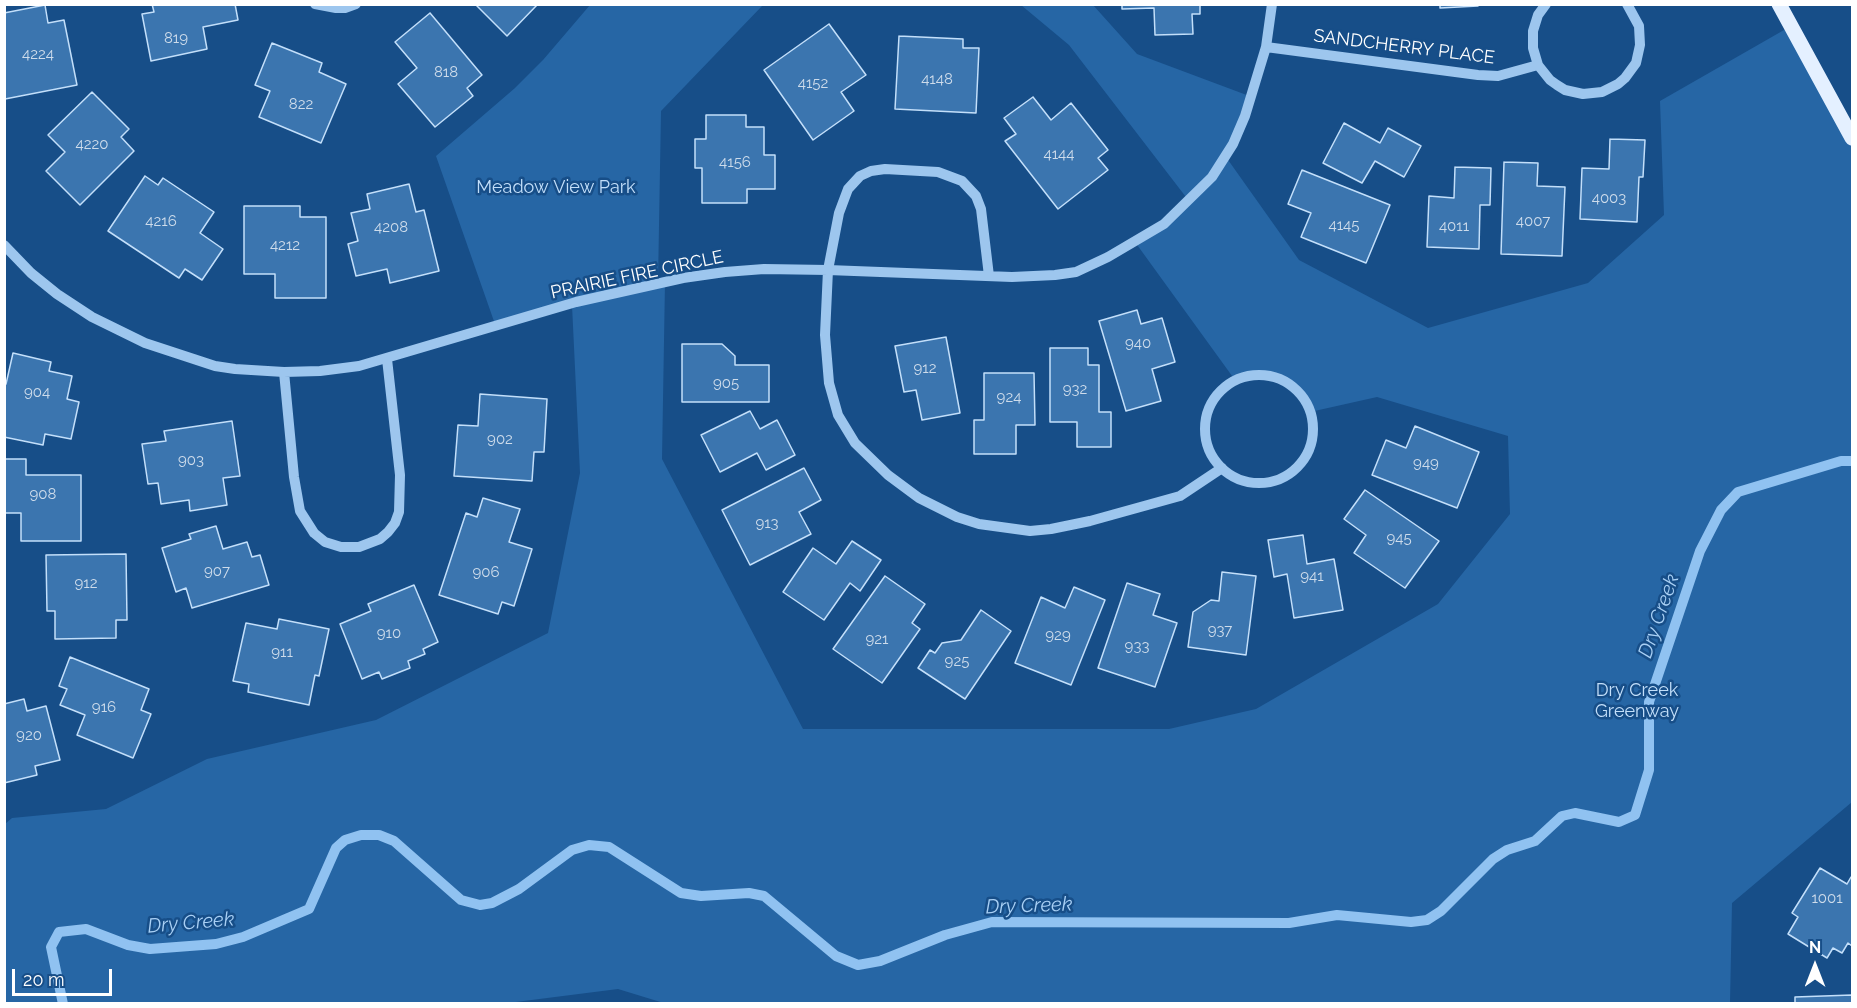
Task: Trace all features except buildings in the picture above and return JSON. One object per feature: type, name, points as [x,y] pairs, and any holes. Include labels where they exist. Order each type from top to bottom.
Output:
[{"type":"main road","points":[[1779,4],[1852,138]]},
{"type":"street","points":[[315,4],[336,8],[357,4]]},
{"type":"street","name":"PRAIRIE FIRE CIRCLE","points":[[5,247],[31,273],[57,294],[92,317],[146,343],[215,366],[284,372],[359,366],[576,302],[683,278],[725,272],[764,269],[1055,276],[1076,272],[1117,252],[1164,224],[1203,188],[1233,144],[1245,116],[1266,47],[1272,4]]},
{"type":"street","points":[[1546,4],[1538,15],[1533,32],[1533,48],[1538,65],[1557,85],[1574,93],[1583,94],[1602,92],[1618,84],[1636,63],[1640,45],[1639,26],[1627,4]]},
{"type":"street","name":"SANDCHERRY PLACE","points":[[1266,47],[1478,75],[1498,76],[1538,65]]},
{"type":"street","points":[[989,276],[983,217],[972,191],[962,181],[946,173],[902,168],[871,171],[852,183],[838,213],[828,270],[825,335],[827,366],[838,415],[855,443],[877,466],[904,488],[939,509],[968,521],[999,528],[1030,531],[1090,521],[1180,496],[1222,468]]},
{"type":"street","points":[[284,372],[294,477],[300,510],[314,533],[325,542],[341,547],[359,547],[380,539],[395,524],[399,512],[400,475],[387,358]]},
{"type":"street","points":[[1260,375],[1285,381],[1299,392],[1308,407],[1313,425],[1311,443],[1297,467],[1282,477],[1255,483],[1238,478],[1222,468],[1207,446],[1204,429],[1207,412],[1221,390],[1243,377],[1260,375]]},
{"type":"green space","name":"Dry Creek Greenway","points":[[590,5],[763,5],[661,111],[658,283],[665,282],[662,459],[803,729],[1169,729],[1256,709],[1438,604],[1510,514],[1508,436],[1377,397],[1310,412],[1299,392],[1277,378],[1260,375],[1235,380],[1135,242],[1189,201],[1069,45],[1021,5],[1093,5],[1137,54],[1252,97],[1226,157],[1299,260],[1428,328],[1588,283],[1664,215],[1660,101],[1791,26],[1852,138],[1852,802],[1732,903],[1730,1003],[667,1004],[618,989],[500,1004],[5,1004],[5,824],[12,818],[106,809],[207,759],[376,720],[548,633],[580,473],[572,305],[496,327],[436,156],[515,88],[543,60]]},
{"type":"waterway","name":"Dry Creek","points":[[63,1004],[51,947],[59,932],[86,929],[128,945],[150,949],[216,944],[243,937],[309,909],[336,848],[345,840],[361,835],[379,835],[394,841],[461,900],[480,905],[492,903],[519,889],[572,850],[589,845],[609,847],[681,893],[701,896],[749,893],[764,896],[836,956],[858,965],[880,961],[945,935],[992,922],[1289,923],[1337,915],[1411,922],[1427,920],[1441,911],[1493,859],[1507,850],[1535,841],[1562,816],[1575,813],[1619,822],[1635,815],[1649,770],[1649,702],[1700,551],[1721,510],[1738,492],[1841,461],[1852,461]]},
{"type":"park label","name":"Meadow View Park","points":[[556,188]]}]
